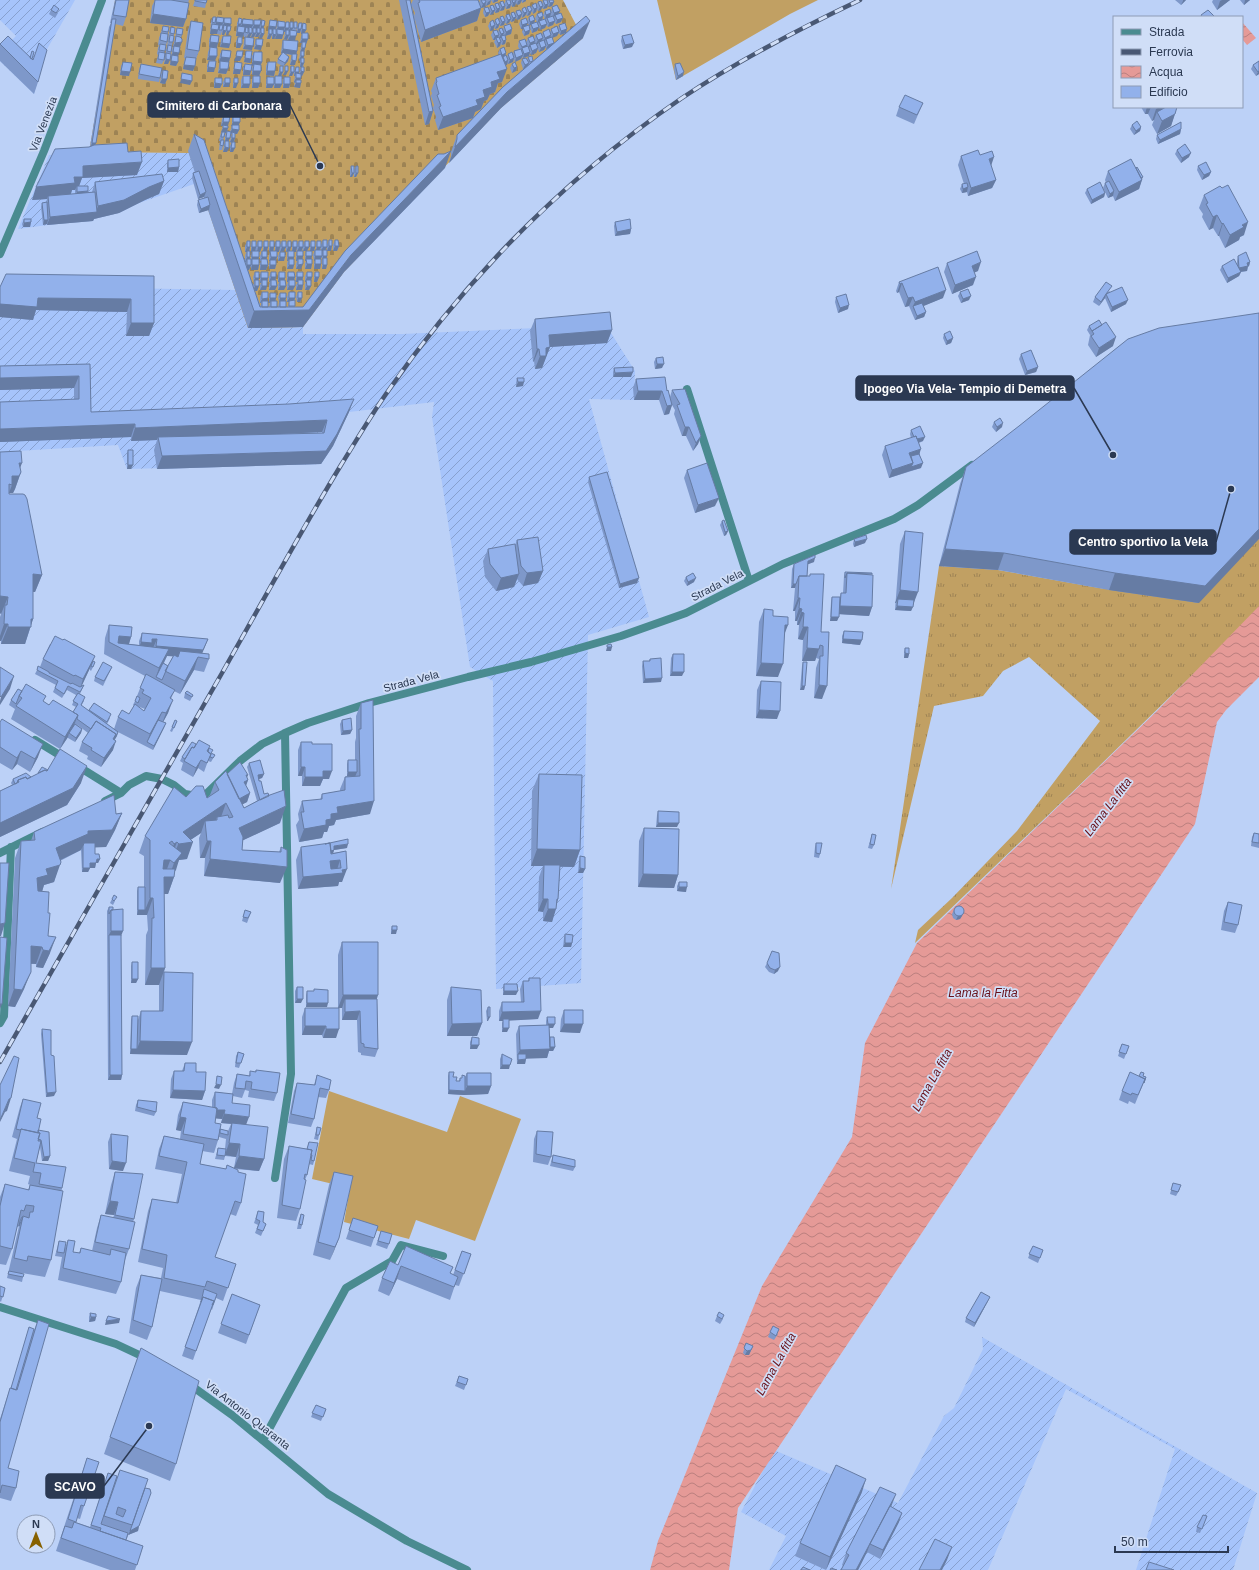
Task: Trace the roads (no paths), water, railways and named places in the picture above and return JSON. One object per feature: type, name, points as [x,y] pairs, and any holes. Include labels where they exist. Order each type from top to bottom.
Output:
[{"type":"street","name":"Via Venezia","points":[[0,254],[44,151],[102,0]]},
{"type":"street","points":[[687,389],[749,581]]},
{"type":"street","name":"Strada Vela","points":[[121,793],[129,785],[146,776],[162,779],[174,785],[185,794],[203,797],[240,761],[262,744],[308,723],[369,703],[531,662],[621,636],[686,613],[783,564],[894,519],[918,505],[978,461]]},
{"type":"street","points":[[275,1178],[291,1074],[285,733]]},
{"type":"street","points":[[27,735],[121,793]]},
{"type":"street","points":[[100,803],[121,793]]},
{"type":"street","points":[[0,853],[52,827]]},
{"type":"street","points":[[0,1023],[4,1016],[11,847]]},
{"type":"street","points":[[263,1440],[346,1288],[392,1261],[401,1245],[443,1256]]},
{"type":"street","points":[[0,1307],[116,1344],[156,1363]]},
{"type":"street","name":"Via Antonio Quaranta","points":[[184,1381],[232,1414],[328,1494],[407,1541],[467,1570]]},
{"type":"water","points":[[1243,23],[1256,38],[1247,45],[1243,40]]},
{"type":"water","name":"Lama la Fitta","points":[[1259,606],[1259,677],[1226,710],[1217,722],[1195,824],[738,1508],[729,1570],[650,1570],[658,1541],[762,1286],[852,1137],[865,1043],[917,943],[1157,711]]},
{"type":"railway","points":[[0,1062],[326,490],[386,394],[417,351],[450,310],[484,270],[520,232],[598,161],[639,129],[682,98],[747,58],[814,22],[860,0]]},
{"type":"place","name":"Cimitero di Carbonara","points":[[320,166]]},
{"type":"place","name":"Ipogeo Via Vela- Tempio di Demetra","points":[[1113,455]]},
{"type":"place","name":"Centro sportivo la Vela","points":[[1231,489]]},
{"type":"place","name":"SCAVO","points":[[149,1426]]},
{"type":"water label","name":"Lama La fitta","points":[[1108,807]]},
{"type":"water label","name":"Lama La fitta","points":[[932,1080]]},
{"type":"water label","name":"Lama La fitta","points":[[776,1364]]}]
